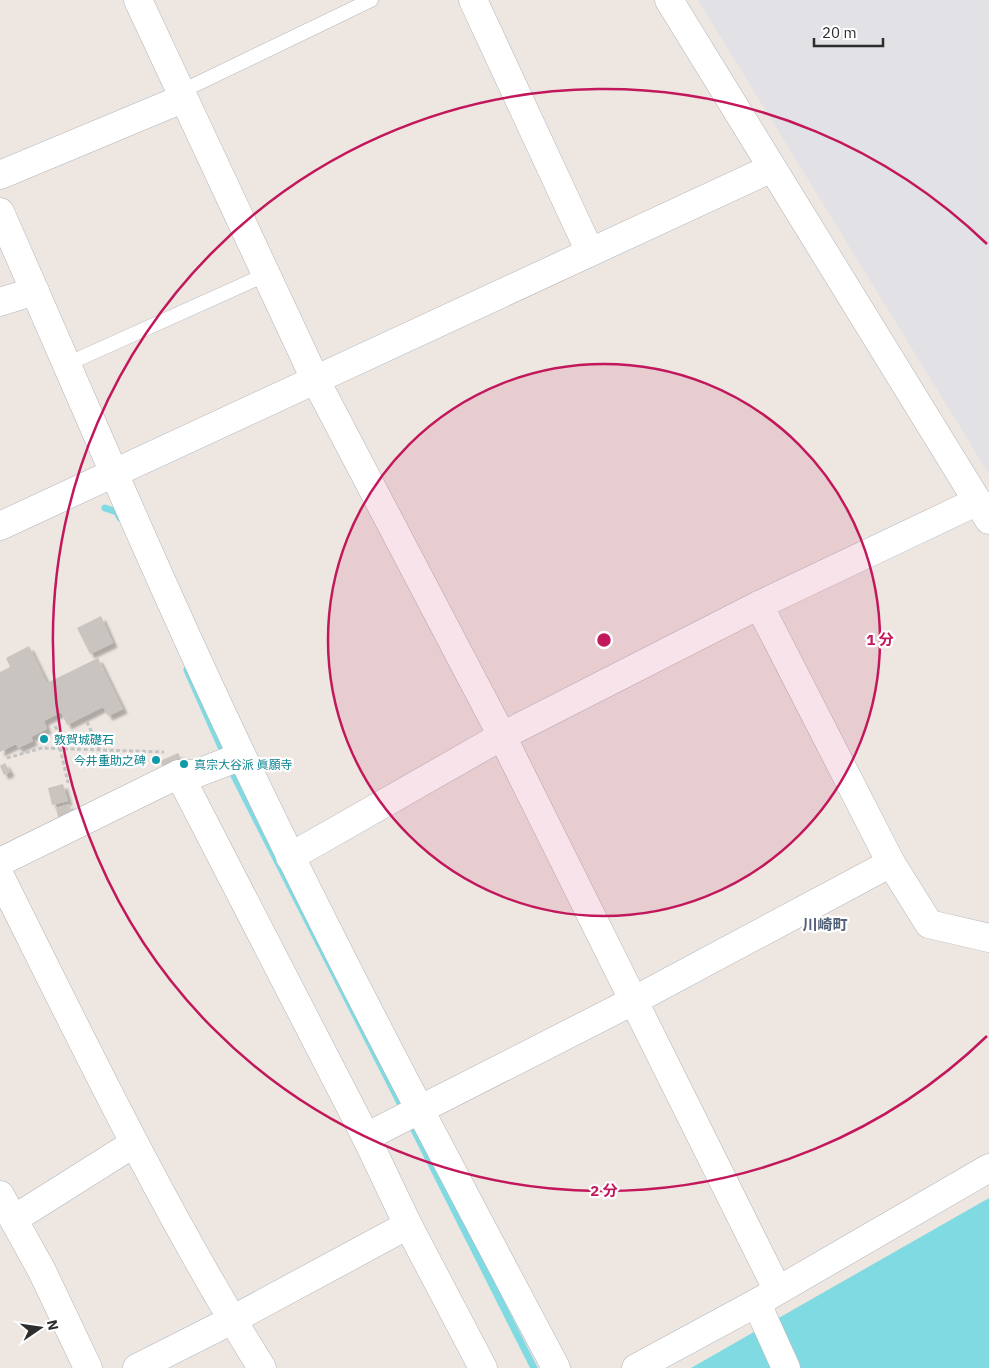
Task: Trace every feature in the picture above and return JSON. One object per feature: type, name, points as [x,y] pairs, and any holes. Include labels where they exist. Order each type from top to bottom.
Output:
[{"type":"street","points":[[138,0],[315,379],[502,736],[633,1000],[766,1302],[786,1368]]},
{"type":"street","points":[[473,0],[590,252]]},
{"type":"street","points":[[290,857],[502,736],[759,605],[983,510],[669,0]]},
{"type":"street","points":[[0,175],[181,95]]},
{"type":"street","points":[[0,526],[772,168]]},
{"type":"street","points":[[0,212],[114,474],[290,857],[420,1110],[556,1368]]},
{"type":"street","points":[[0,302],[35,291]]},
{"type":"street","points":[[759,605],[891,862],[929,924],[989,938]]},
{"type":"street","points":[[0,862],[174,766],[195,774],[242,756]]},
{"type":"street","points":[[174,766],[483,1368]]},
{"type":"street","points":[[366,1137],[633,1000],[891,862]]},
{"type":"street","points":[[0,876],[133,1144],[232,1320],[262,1368]]},
{"type":"street","points":[[14,1219],[133,1144]]},
{"type":"street","points":[[636,1368],[766,1302],[989,1168]]},
{"type":"street","points":[[0,1195],[42,1271],[88,1368]]},
{"type":"street","points":[[137,1368],[232,1320],[408,1225]]},
{"type":"lane","points":[[181,95],[371,0]]},
{"type":"lane","points":[[65,365],[265,275]]},
{"type":"path","points":[[86,722],[100,750]]},
{"type":"path","points":[[55,726],[66,749]]},
{"type":"path","points":[[6,758],[32,750],[60,748],[166,752],[174,766]]},
{"type":"path","points":[[60,748],[68,783]]},
{"type":"shaded area","points":[[698,0],[989,0],[989,474]]},
{"type":"water","points":[[989,1198],[989,1368],[691,1368]]},
{"type":"building","points":[[101,616],[113,643],[90,654],[77,628]]},
{"type":"building","points":[[29,646],[47,683],[98,658],[123,709],[108,716],[103,707],[67,725],[61,712],[44,721],[47,729],[31,737],[33,741],[18,748],[16,744],[0,752],[0,672],[10,667],[6,658]]},
{"type":"building","points":[[178,753],[183,762],[165,771],[160,761]]},
{"type":"building","points":[[5,763],[10,772],[4,775],[0,766]]},
{"type":"building","points":[[63,784],[68,801],[52,805],[48,788]]},
{"type":"building","points":[[69,804],[73,817],[59,821],[56,808]]},
{"type":"waterway","points":[[105,508],[117,512],[120,518]]},
{"type":"waterway","points":[[187,670],[225,756]]},
{"type":"waterway","points":[[229,766],[404,1111]]},
{"type":"waterway","points":[[409,1120],[534,1368]]},
{"type":"place","name":"敦賀城礎石","points":[[44,739]]},
{"type":"place","name":"今井重助之碑","points":[[156,760]]},
{"type":"place","name":"真宗大谷派 眞願寺","points":[[184,764]]},
{"type":"district","name":"川崎町","points":[[825,924]]}]
